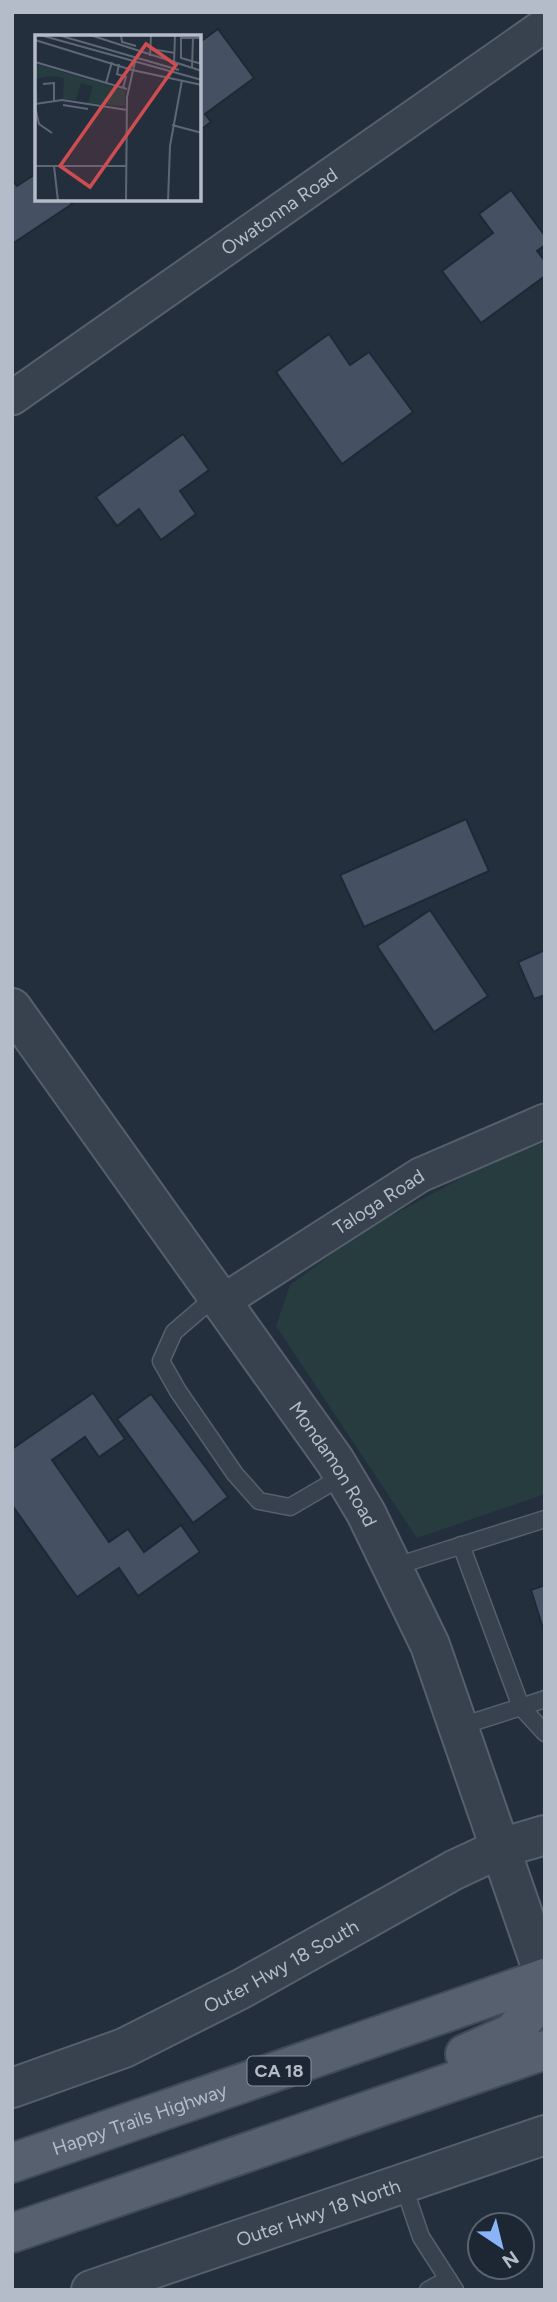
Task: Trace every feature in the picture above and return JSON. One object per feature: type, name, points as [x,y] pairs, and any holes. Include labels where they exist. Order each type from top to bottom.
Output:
[{"type":"main road","points":[[215,2162],[512,2033],[533,2009],[545,1978]]},
{"type":"main road","name":"Happy Trails Highway","points":[[12,2163],[545,1978]]},
{"type":"main road","points":[[12,2233],[545,2050]]},
{"type":"street","name":"Owatonna Road","points":[[12,398],[545,25]]},
{"type":"street","name":"Mondamon Road","points":[[12,1008],[344,1476],[366,1513],[430,1645],[545,1978]]},
{"type":"street","name":"Taloga Road","points":[[219,1299],[420,1175],[545,1121]]},
{"type":"street","name":"Outer Hwy 18 South","points":[[12,2088],[124,2048],[241,1989],[443,1877],[501,1848],[545,1835]]},
{"type":"street","name":"Outer Hwy 18 North","points":[[91,2290],[545,2135]]},
{"type":"lane","points":[[219,1299],[174,1332],[161,1361],[234,1474],[259,1501],[290,1507],[344,1476]]},
{"type":"lane","points":[[393,1567],[545,1519]]},
{"type":"lane","points":[[461,1545],[522,1707],[545,1732]]},
{"type":"lane","points":[[458,1727],[545,1699]]},
{"type":"lane","points":[[403,2184],[421,2237],[452,2284],[428,2290]]},
{"type":"green space","points":[[545,1142],[545,1494],[417,1538],[276,1326],[290,1285],[363,1231],[478,1169]]},
{"type":"building","points":[[218,29],[254,78],[205,114],[211,122],[201,129],[201,41]]},
{"type":"building","points":[[35,174],[35,201],[70,201],[72,204],[12,244],[12,180],[17,186]]},
{"type":"building","points":[[511,190],[545,236],[545,245],[537,251],[545,261],[545,276],[481,323],[442,271],[493,233],[479,214]]},
{"type":"building","points":[[329,334],[350,365],[369,352],[413,412],[342,464],[276,372]]},
{"type":"building","points":[[183,434],[209,470],[180,491],[196,514],[161,540],[139,509],[117,526],[96,497]]},
{"type":"building","points":[[466,819],[489,871],[364,927],[340,875]]},
{"type":"building","points":[[430,910],[488,996],[434,1032],[377,946]]},
{"type":"building","points":[[545,950],[545,995],[534,999],[518,962]]},
{"type":"building","points":[[93,1393],[125,1439],[99,1457],[85,1437],[52,1460],[109,1542],[128,1529],[144,1552],[181,1525],[200,1552],[138,1596],[119,1568],[77,1597],[12,1505],[12,1449]]},
{"type":"building","points":[[151,1394],[228,1497],[193,1523],[117,1419]]},
{"type":"building","points":[[545,1585],[545,1635],[531,1590]]}]
